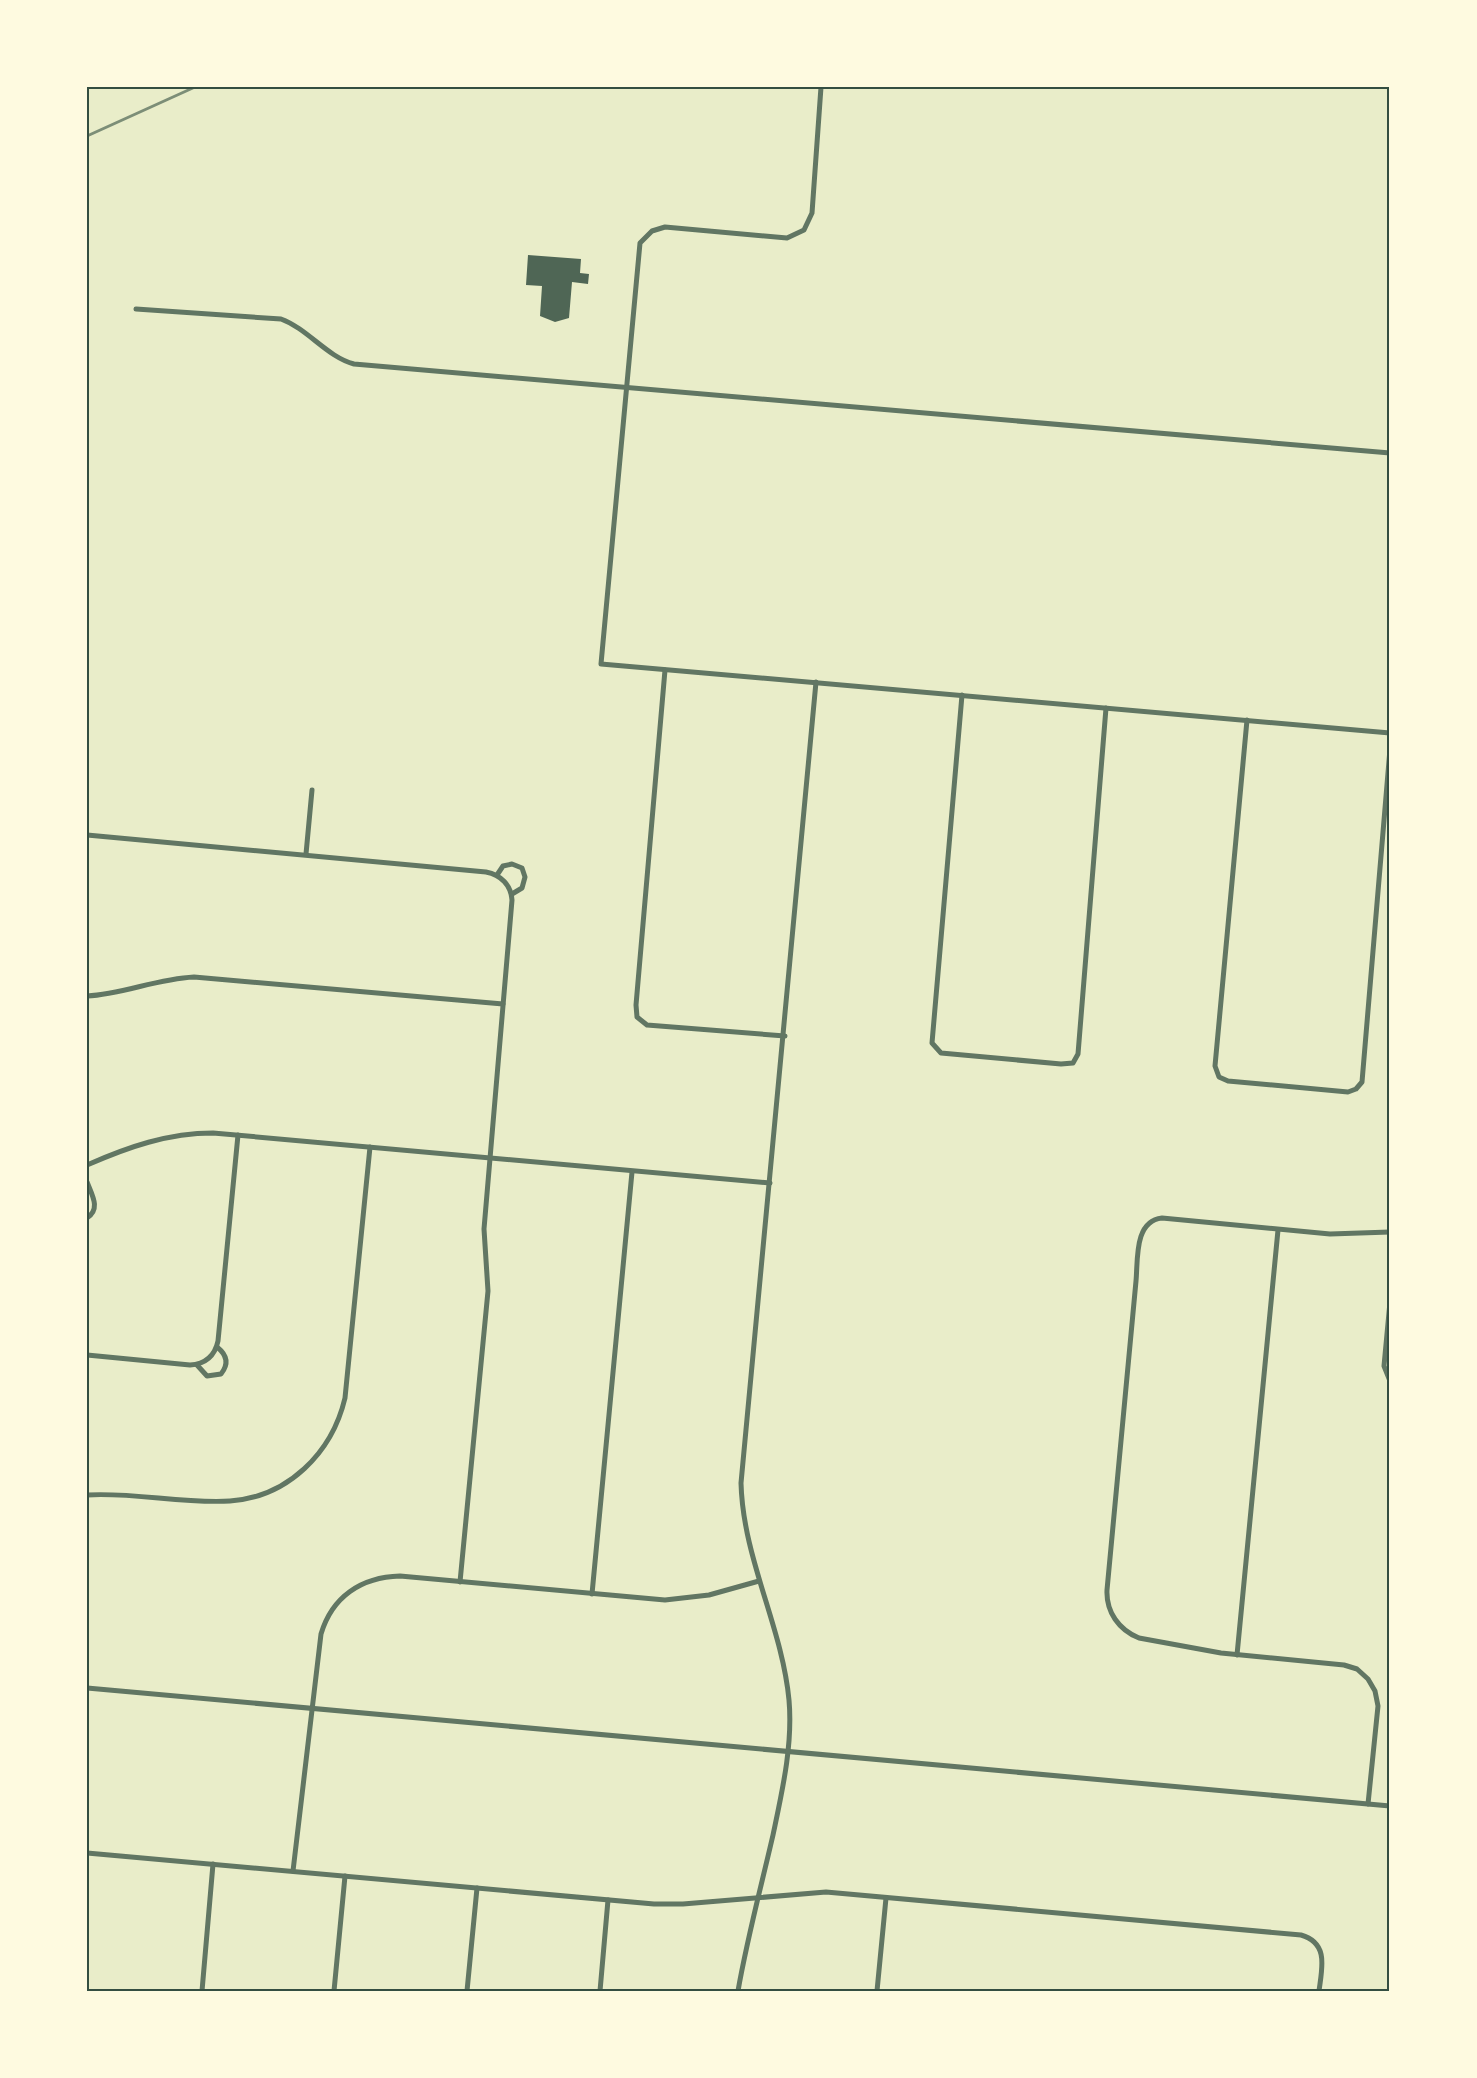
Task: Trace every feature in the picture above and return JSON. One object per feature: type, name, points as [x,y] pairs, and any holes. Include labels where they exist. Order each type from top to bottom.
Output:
[{"type":"street","points":[[821,87],[812,213],[804,230],[787,238],[665,228],[652,231],[640,243],[601,664],[1390,733]]},
{"type":"street","points":[[136,309],[281,319],[297,325],[342,360],[354,364],[1390,453]]},
{"type":"street","points":[[665,670],[636,1005],[638,1017],[647,1024],[785,1036]]},
{"type":"street","points":[[738,1991],[782,1794],[788,1750],[790,1712],[786,1679],[744,1524],[741,1483],[785,1036],[816,682]]},
{"type":"street","points":[[962,695],[932,1039],[938,1052],[1052,1063],[1073,1063],[1078,1054],[1106,708]]},
{"type":"street","points":[[1247,720],[1215,1066],[1216,1072],[1224,1080],[1347,1092],[1356,1089],[1363,1077],[1390,749]]},
{"type":"street","points":[[306,854],[312,790]]},
{"type":"street","points":[[87,835],[306,854],[497,875],[505,882],[512,894],[484,1229],[488,1291],[460,1582]]},
{"type":"street","points":[[497,875],[503,866],[512,864],[522,868],[525,877],[522,888],[512,894]]},
{"type":"street","points":[[87,996],[111,993],[161,980],[194,977],[503,1004]]},
{"type":"street","points":[[87,1165],[144,1143],[201,1133],[770,1183]]},
{"type":"street","points":[[87,1355],[197,1365],[208,1359],[217,1347],[238,1135]]},
{"type":"street","points":[[87,1495],[133,1494],[215,1501],[243,1499],[279,1487],[295,1477],[320,1452],[339,1419],[345,1398],[370,1147]]},
{"type":"street","points":[[592,1594],[632,1172]]},
{"type":"street","points":[[87,1182],[95,1206],[87,1218]]},
{"type":"street","points":[[1368,1804],[1378,1706],[1376,1691],[1357,1669],[1344,1665],[1237,1655],[1132,1635],[1113,1616],[1108,1607],[1107,1590],[1141,1238],[1148,1223],[1161,1218],[1330,1234],[1390,1232]]},
{"type":"street","points":[[1237,1655],[1278,1230]]},
{"type":"street","points":[[1390,1302],[1383,1366],[1390,1381]]},
{"type":"street","points":[[197,1365],[207,1376],[221,1374],[226,1363],[225,1355],[217,1347]]},
{"type":"street","points":[[293,1871],[321,1634],[329,1614],[339,1599],[362,1583],[386,1577],[680,1599],[709,1595],[759,1581]]},
{"type":"street","points":[[87,1688],[1390,1806]]},
{"type":"street","points":[[87,1852],[608,1900],[674,1904],[826,1892],[1301,1935],[1314,1941],[1323,1959],[1319,1991]]},
{"type":"street","points":[[201,1991],[213,1864]]},
{"type":"street","points":[[334,1991],[345,1876]]},
{"type":"street","points":[[467,1991],[477,1888]]},
{"type":"street","points":[[877,1991],[886,1898]]},
{"type":"street","points":[[600,1991],[608,1900]]},
{"type":"building","points":[[528,255],[581,259],[580,273],[589,274],[588,284],[572,282],[569,318],[555,322],[540,316],[542,286],[526,285]]},
{"type":"railway","points":[[87,136],[195,87]]}]
